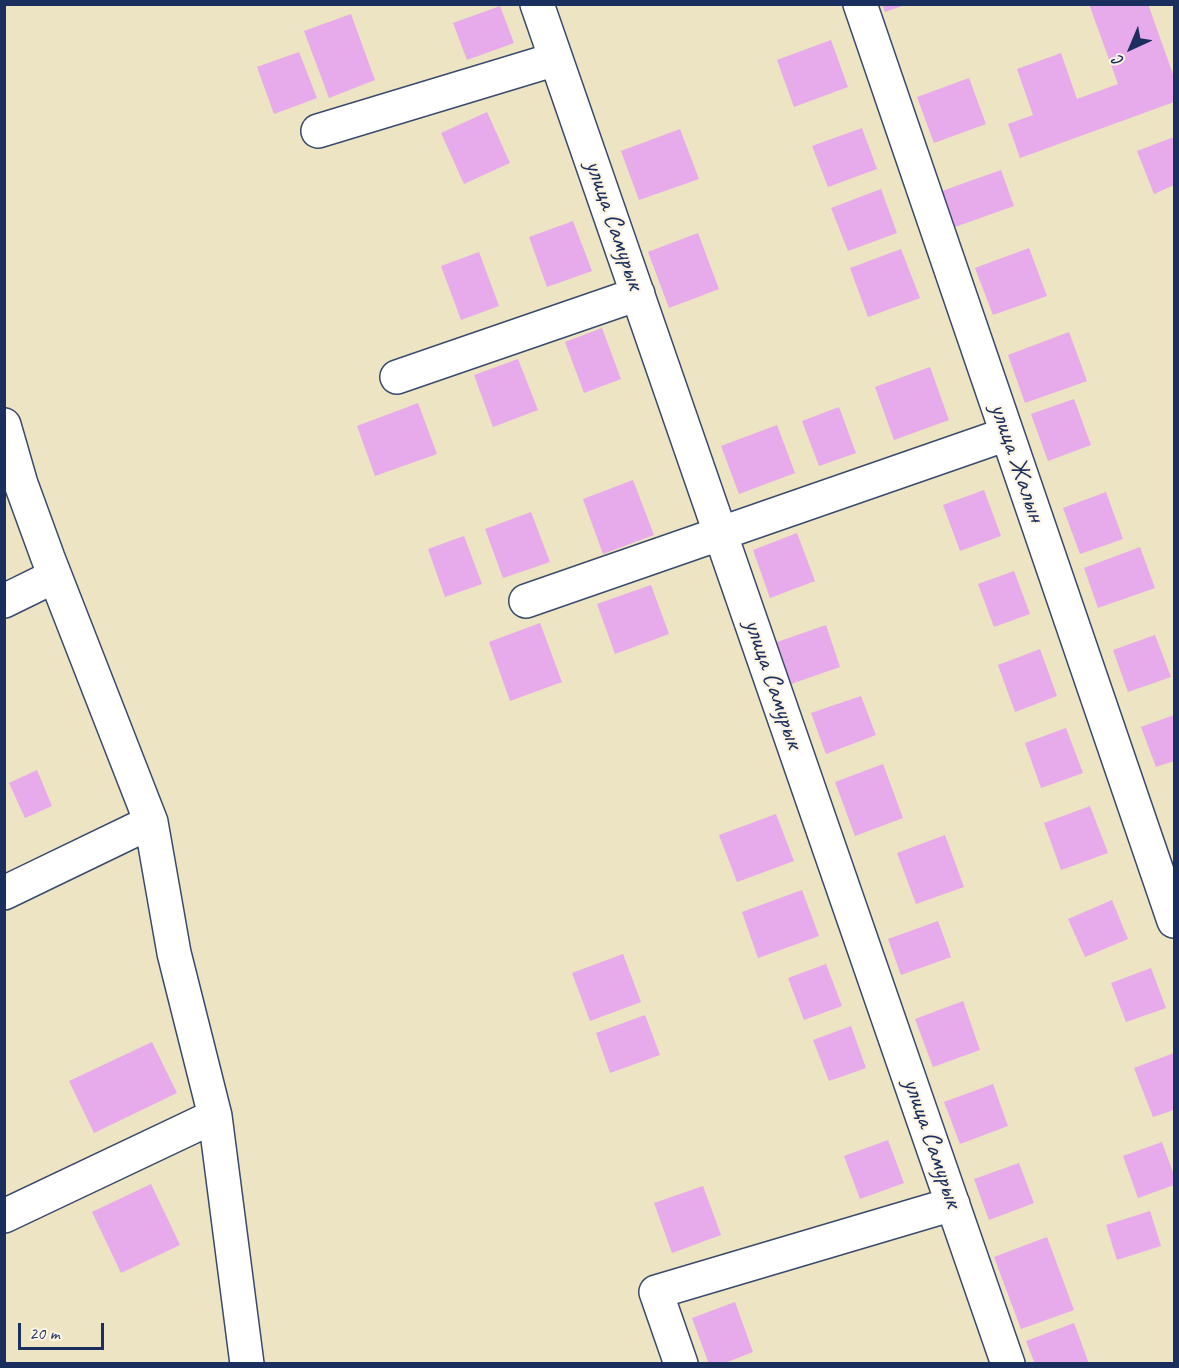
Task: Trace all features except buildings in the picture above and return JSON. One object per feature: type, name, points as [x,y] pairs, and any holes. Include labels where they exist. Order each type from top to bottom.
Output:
[{"type":"street","name":"улица Самурык","points":[[537,4],[1008,1364]]},
{"type":"street","name":"улица Жалын","points":[[860,4],[1174,921]]},
{"type":"street","points":[[318,131],[556,59]]},
{"type":"street","points":[[397,377],[638,294]]},
{"type":"street","points":[[4,425],[21,484],[55,576],[151,822],[174,953],[215,1116],[247,1364]]},
{"type":"street","points":[[526,601],[1007,434]]},
{"type":"street","points":[[4,601],[55,576]]},
{"type":"street","points":[[4,893],[151,822]]},
{"type":"street","points":[[4,1216],[215,1116]]},
{"type":"street","points":[[681,1364],[656,1292],[953,1204]]}]
